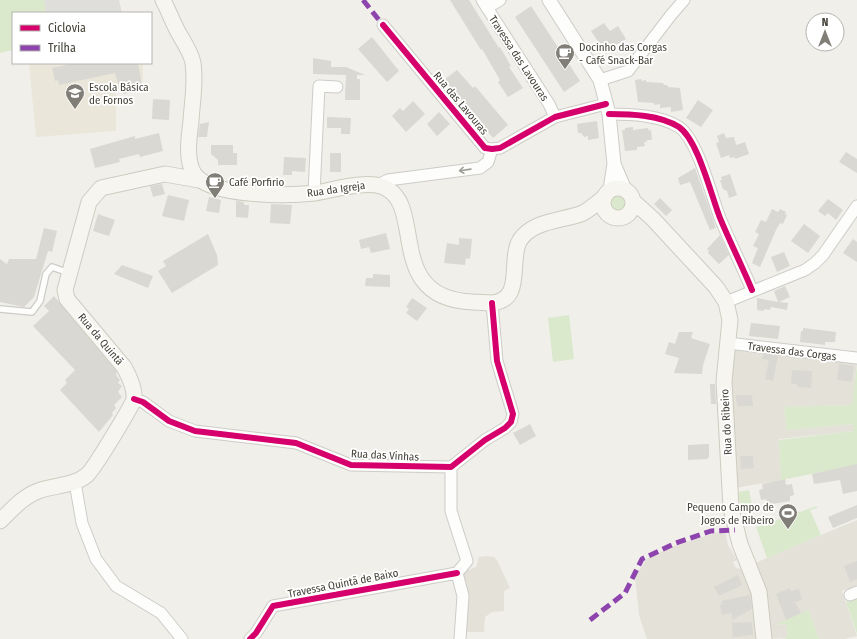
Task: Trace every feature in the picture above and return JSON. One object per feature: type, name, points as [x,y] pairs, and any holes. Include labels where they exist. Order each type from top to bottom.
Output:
[{"type":"main road","points":[[163,0],[193,62],[189,158],[191,167],[199,180]]},
{"type":"main road","name":"Rua da Quintã","points":[[165,174],[189,158]]},
{"type":"main road","name":"Rua da Quintã","points":[[134,400],[130,378],[124,367],[68,299],[65,290],[89,202],[94,194],[101,188],[113,184],[165,174],[199,180]]},
{"type":"main road","name":"Rua da Igreja","points":[[199,180],[207,185],[234,191],[285,195],[314,193],[368,184],[387,188],[394,194],[400,203],[406,226],[411,257],[415,268],[432,289],[462,302],[492,303],[501,301],[510,295],[514,283],[515,250],[521,239],[532,228],[584,212],[618,195]]},
{"type":"main road","points":[[618,195],[631,211],[617,217],[603,208],[618,195]]},
{"type":"main road","name":"Rua do Ribeiro","points":[[618,195],[653,220],[716,287],[726,302],[730,320],[724,380],[731,508],[740,544],[759,592],[764,639]]},
{"type":"main road","name":"Rua da Igreja","points":[[584,212],[617,217]]},
{"type":"main road","name":"Rua do Ribeiro","points":[[617,217],[638,219],[658,227]]},
{"type":"main road","points":[[0,521],[29,494],[39,490],[76,482],[87,475],[97,463],[134,400]]},
{"type":"street","points":[[485,4],[500,0]]},
{"type":"street","points":[[549,0],[600,80],[607,109],[618,195]]},
{"type":"street","points":[[600,80],[628,71],[671,14],[684,0]]},
{"type":"street","name":"Travessa das Lavouras","points":[[485,4],[549,104],[555,117]]},
{"type":"street","name":"Rua das Lavouras","points":[[383,25],[485,148],[492,149]]},
{"type":"street","points":[[314,193],[319,86],[337,87]]},
{"type":"street","points":[[378,185],[388,180],[480,168],[488,162],[492,149],[500,148],[555,117],[607,109],[626,114],[667,120],[681,128],[693,142],[720,218],[752,290]]},
{"type":"street","points":[[726,302],[752,290],[805,270],[816,263],[857,206]]},
{"type":"street","points":[[460,639],[463,596],[457,573],[467,561],[451,511],[451,467],[485,440],[505,428],[511,422],[513,414],[497,361],[492,303]]},
{"type":"street","name":"Travessa das Corgas","points":[[728,343],[857,358]]},
{"type":"street","name":"Rua das Vinhas","points":[[134,400],[143,402],[170,421],[195,431],[296,443],[351,465],[451,467]]},
{"type":"street","points":[[76,482],[82,523],[96,560],[116,586],[161,613],[182,639]]},
{"type":"street","name":"Travessa Quintã de Baixo","points":[[250,639],[256,634],[273,606],[457,573]]},
{"type":"lane","points":[[0,309],[32,312],[40,301],[46,274],[52,267],[69,274]]},
{"type":"shaded area","points":[[44,0],[119,0],[122,12],[46,12]]},
{"type":"shaded area","name":"Escola Básica de Fornos","points":[[29,64],[143,64],[143,78],[140,89],[116,90],[116,131],[36,137]]},
{"type":"shaded area","points":[[735,349],[857,362],[853,405],[784,407],[787,430],[854,424],[854,431],[779,439],[781,480],[735,488],[727,380],[733,351]]},
{"type":"shaded area","points":[[857,520],[857,585],[842,591],[857,636],[845,639],[819,639],[809,610],[775,625],[786,624],[787,638],[767,639],[767,598],[755,563]]},
{"type":"shaded area","points":[[725,531],[728,545],[737,560],[733,562],[736,568],[741,569],[750,589],[755,607],[751,609],[755,612],[756,634],[759,639],[647,639],[639,615],[635,576],[648,558],[674,546]]},
{"type":"shaded area","points":[[479,557],[494,557],[497,560],[510,588],[504,591],[504,611],[492,612],[485,617],[484,632],[464,632],[463,572],[476,567]]},
{"type":"green space","points":[[0,0],[44,0],[46,12],[12,12],[12,50],[0,53]]},
{"type":"green space","points":[[615,196],[621,196],[625,200],[625,206],[621,210],[615,210],[611,206],[611,200]]},
{"type":"green space","points":[[569,315],[574,359],[553,362],[548,318]]},
{"type":"green space","points":[[857,365],[857,465],[781,480],[779,440],[854,431],[853,424],[787,430],[784,407],[852,405]]},
{"type":"green space","points":[[749,490],[753,511],[742,513],[738,492]]},
{"type":"green space","name":"Pequeno Campo de Jogos de Ribeiro","points":[[817,506],[817,508],[810,510],[821,535],[767,558],[756,527]]},
{"type":"green space","points":[[857,597],[857,634],[846,602]]},
{"type":"green space","points":[[809,610],[819,639],[782,639],[787,638],[786,624],[774,625]]},
{"type":"building","points":[[450,0],[469,0],[499,48],[500,47],[511,66],[509,67],[523,88],[508,97],[498,82],[500,80],[482,49],[481,50]]},
{"type":"building","points":[[531,6],[580,81],[564,92],[515,17]]},
{"type":"building","points":[[604,23],[610,31],[618,26],[626,39],[611,48],[605,49],[601,46],[591,31]]},
{"type":"building","points":[[372,37],[399,71],[387,82],[358,49]]},
{"type":"building","points":[[313,58],[331,61],[331,67],[346,67],[365,75],[357,75],[357,79],[360,79],[360,100],[345,100],[346,75],[313,74]]},
{"type":"building","points":[[71,64],[138,64],[143,90],[123,94],[122,87],[119,87],[115,73],[59,85],[58,80],[55,81],[52,68]]},
{"type":"building","points":[[457,70],[473,88],[475,86],[508,125],[493,138],[444,80]]},
{"type":"building","points":[[641,79],[642,81],[646,80],[646,82],[663,83],[668,87],[680,88],[683,110],[671,112],[671,107],[660,108],[660,104],[654,105],[654,103],[638,102],[635,80]]},
{"type":"building","points":[[153,99],[170,100],[169,120],[152,119]]},
{"type":"building","points":[[698,100],[713,110],[701,127],[686,118]]},
{"type":"building","points":[[413,101],[425,114],[406,132],[392,116],[400,108],[403,111]]},
{"type":"building","points":[[439,112],[450,124],[437,136],[427,124]]},
{"type":"building","points":[[327,117],[351,118],[350,134],[341,134],[341,128],[327,128]]},
{"type":"building","points":[[597,121],[599,138],[588,140],[588,136],[584,137],[581,133],[578,133],[577,124]]},
{"type":"building","points":[[209,122],[207,137],[198,137],[200,124]]},
{"type":"building","points":[[633,127],[633,130],[648,128],[649,131],[651,130],[652,140],[647,140],[647,142],[644,142],[645,146],[637,147],[637,150],[625,151],[622,130]]},
{"type":"building","points":[[159,133],[163,151],[140,157],[139,154],[119,159],[120,162],[95,168],[90,149],[135,136],[135,139]]},
{"type":"building","points":[[724,133],[726,138],[734,137],[736,145],[745,142],[749,154],[735,159],[735,157],[730,158],[729,155],[721,158],[716,143],[719,142],[717,136]]},
{"type":"building","points":[[211,145],[233,145],[233,153],[237,153],[237,165],[218,165],[218,160],[211,154]]},
{"type":"building","points":[[846,152],[857,159],[857,173],[839,162]]},
{"type":"building","points":[[330,153],[341,153],[341,172],[330,172]]},
{"type":"building","points":[[284,157],[306,158],[305,172],[292,171],[292,175],[283,175]]},
{"type":"building","points":[[695,168],[716,228],[710,230],[690,182],[680,185],[678,178]]},
{"type":"building","points":[[730,174],[737,195],[729,198],[727,191],[723,189],[720,180],[722,180],[721,177]]},
{"type":"building","points":[[162,184],[165,194],[153,197],[150,186]]},
{"type":"building","points":[[168,195],[189,200],[184,221],[162,216]]},
{"type":"building","points":[[209,197],[221,200],[219,213],[206,211]]},
{"type":"building","points":[[660,198],[672,210],[666,216],[654,204]]},
{"type":"building","points":[[828,199],[843,210],[836,220],[828,213],[825,216],[818,211]]},
{"type":"building","points":[[236,201],[244,202],[244,205],[249,205],[248,218],[236,217]]},
{"type":"building","points":[[271,204],[292,205],[290,224],[270,223]]},
{"type":"building","points":[[772,209],[778,212],[780,209],[786,212],[785,214],[787,215],[783,224],[780,223],[776,230],[760,267],[752,263],[758,248],[753,246],[759,234],[755,232],[761,220],[766,222]]},
{"type":"building","points":[[98,214],[115,220],[109,236],[93,231]]},
{"type":"building","points":[[804,224],[820,236],[808,253],[791,241]]},
{"type":"building","points":[[44,228],[57,231],[52,252],[48,251],[34,297],[24,307],[0,302],[0,259],[7,264],[9,259],[36,259]]},
{"type":"building","points":[[386,233],[390,249],[371,253],[369,247],[361,249],[359,240]]},
{"type":"building","points":[[208,234],[217,255],[218,265],[172,293],[158,271],[166,266],[163,261]]},
{"type":"building","points":[[720,235],[729,255],[719,264],[708,253],[709,251],[707,249]]},
{"type":"building","points":[[459,238],[472,239],[470,259],[466,258],[465,265],[444,263],[447,243],[459,245]]},
{"type":"building","points":[[853,239],[857,242],[857,262],[843,253]]},
{"type":"building","points":[[784,252],[790,266],[777,272],[771,257]]},
{"type":"building","points":[[122,265],[153,276],[148,288],[114,274]]},
{"type":"building","points":[[373,274],[390,275],[390,287],[365,286],[366,278],[373,278]]},
{"type":"building","points":[[785,286],[790,297],[779,302],[788,303],[787,310],[771,307],[770,310],[757,310],[757,298],[778,302],[774,291]]},
{"type":"building","points":[[54,296],[117,372],[116,375],[120,380],[118,383],[122,386],[118,392],[122,397],[114,405],[116,408],[112,413],[113,415],[99,432],[60,390],[67,383],[65,380],[75,370],[33,326],[49,311],[44,306]]},
{"type":"building","points":[[412,298],[427,308],[417,321],[406,313],[409,309],[406,307]]},
{"type":"building","points":[[751,323],[780,326],[778,339],[749,336]]},
{"type":"building","points":[[803,328],[836,332],[835,342],[825,342],[825,345],[800,342],[801,331],[803,331]]},
{"type":"building","points":[[679,332],[693,332],[691,338],[710,344],[703,365],[702,374],[674,373],[679,358],[665,354],[669,342],[675,344]]},
{"type":"building","points":[[763,354],[778,356],[773,381],[765,379],[769,360],[762,359]]},
{"type":"building","points":[[839,364],[854,366],[852,382],[837,380]]},
{"type":"building","points":[[792,370],[812,371],[811,388],[797,387],[797,384],[791,384]]},
{"type":"building","points":[[710,384],[715,384],[716,404],[711,404]]},
{"type":"building","points":[[736,395],[752,395],[753,406],[737,406]]},
{"type":"building","points":[[530,424],[536,436],[520,445],[513,433]]},
{"type":"building","points":[[709,444],[709,457],[707,459],[688,460],[688,445]]},
{"type":"building","points":[[740,456],[753,456],[754,468],[741,469]]},
{"type":"building","points":[[857,464],[857,491],[843,494],[840,480],[814,484],[812,474]]},
{"type":"building","points":[[785,479],[786,485],[792,484],[794,495],[790,496],[790,501],[767,505],[766,499],[761,500],[759,490],[763,489],[762,484]]},
{"type":"building","points":[[857,505],[857,518],[833,528],[828,517]]},
{"type":"building","points":[[857,561],[857,579],[850,582],[844,566]]},
{"type":"building","points":[[738,575],[742,585],[719,596],[714,587]]},
{"type":"building","points":[[790,588],[791,591],[799,589],[802,600],[795,602],[801,613],[786,620],[776,594]]},
{"type":"building","points":[[750,595],[752,609],[732,620],[732,613],[722,615],[720,605],[723,604],[721,601]]},
{"type":"building","points":[[752,622],[753,635],[733,637],[732,623]]},
{"type":"marked path","points":[[363,0],[383,25]]},
{"type":"marked path","points":[[590,620],[625,593],[642,559],[676,543],[711,531],[735,530]]},
{"type":"cycle path","points":[[383,25],[485,148],[500,148],[555,117],[606,104]]},
{"type":"cycle path","points":[[609,114],[636,115],[663,120],[679,127],[686,134],[698,155],[720,218],[752,290]]},
{"type":"cycle path","points":[[134,399],[143,402],[169,421],[195,431],[296,443],[351,465],[451,467],[511,422],[513,414],[497,361],[492,303]]},
{"type":"cycle path","points":[[250,639],[256,633],[273,606],[457,573]]},
{"type":"place","name":"Docinho das Corgas - Café Snack-Bar","points":[[565,70]]},
{"type":"place","name":"Escola Básica de Fornos","points":[[75,110]]},
{"type":"place","name":"Café Porfirio","points":[[215,199]]},
{"type":"place","name":"Pequeno Campo de Jogos de Ribeiro","points":[[788,530]]}]
